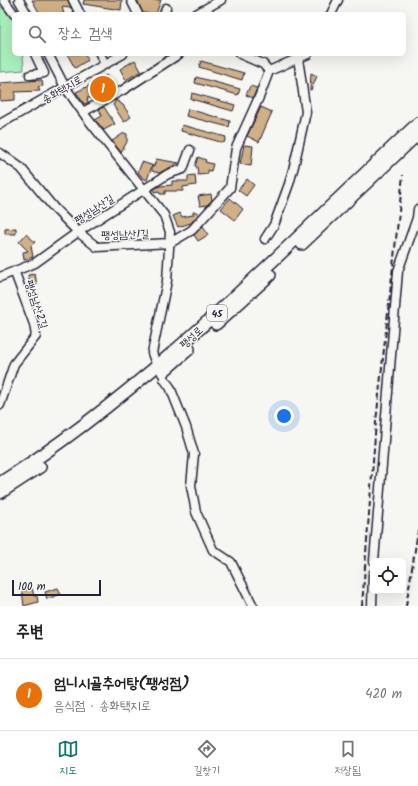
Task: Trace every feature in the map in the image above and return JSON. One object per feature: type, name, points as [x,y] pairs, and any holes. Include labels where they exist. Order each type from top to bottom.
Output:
[{"type":"main road","name":"팽성로","points":[[0,483],[84,426],[174,354],[416,127]]},
{"type":"main road","name":"팽성로","points":[[0,493],[89,432],[178,360],[416,127]]},
{"type":"street","points":[[4,0],[13,12]]},
{"type":"street","points":[[19,0],[26,12]]},
{"type":"street","points":[[73,0],[79,12]]},
{"type":"street","points":[[131,0],[137,12]]},
{"type":"street","points":[[209,11],[221,0]]},
{"type":"street","points":[[332,12],[338,0]]},
{"type":"street","points":[[30,75],[44,73],[36,56]]},
{"type":"street","points":[[49,56],[65,87],[114,155],[145,189],[164,215],[170,232],[167,281],[152,353],[155,361]]},
{"type":"street","points":[[101,56],[105,64]]},
{"type":"street","name":"송화택지로","points":[[0,124],[119,56]]},
{"type":"street","points":[[83,112],[123,90],[176,56]]},
{"type":"street","points":[[245,56],[263,64],[269,71]]},
{"type":"street","points":[[170,243],[192,230],[230,188],[236,148],[269,71],[303,56]]},
{"type":"street","points":[[265,239],[274,225],[289,184],[306,112],[298,58]]},
{"type":"street","name":"팽성남산길","points":[[0,277],[35,263],[78,232],[168,174],[183,169],[190,150]]},
{"type":"street","name":"팽성남산1길","points":[[0,153],[22,168],[54,208],[78,232],[96,247],[170,243]]},
{"type":"street","points":[[374,558],[398,271],[417,218],[418,209]]},
{"type":"street","name":"팽성남산2길","points":[[0,405],[14,364],[36,336],[34,324],[15,272]]},
{"type":"street","points":[[164,379],[170,386],[186,427],[194,454],[191,486],[196,512],[213,550],[231,562],[253,606]]},
{"type":"street","points":[[372,594],[372,606]]},
{"type":"green space","points":[[0,6],[12,18],[12,56],[23,56],[24,70],[0,72]]},
{"type":"building","points":[[32,0],[68,0],[71,8],[62,7],[63,12],[39,12]]},
{"type":"building","points":[[84,0],[122,0],[121,10],[83,4]]},
{"type":"building","points":[[137,0],[161,0],[157,12],[143,12]]},
{"type":"building","points":[[68,56],[86,56],[88,60],[75,68]]},
{"type":"building","points":[[135,60],[141,71],[126,80],[120,69]]},
{"type":"building","points":[[201,61],[244,73],[242,80],[199,67]]},
{"type":"building","points":[[311,73],[317,76],[310,90]]},
{"type":"building","points":[[106,75],[112,86],[109,90],[104,94],[102,91],[97,95],[98,98],[87,98],[88,103],[84,104],[76,92],[97,82]]},
{"type":"building","points":[[196,77],[240,89],[238,95],[195,83]]},
{"type":"building","points":[[42,80],[43,86],[38,87],[40,91],[15,92],[15,100],[0,101],[0,83]]},
{"type":"building","points":[[250,86],[257,88],[253,98],[246,95]]},
{"type":"building","points":[[192,93],[235,105],[233,111],[191,99]]},
{"type":"building","points":[[116,100],[123,105],[131,117],[124,122],[113,105]]},
{"type":"building","points":[[104,107],[115,124],[104,130],[95,120],[102,116],[99,109]]},
{"type":"building","points":[[261,107],[272,112],[259,142],[247,136]]},
{"type":"building","points":[[188,109],[230,121],[229,127],[186,116]]},
{"type":"building","points":[[182,125],[226,137],[224,143],[181,131]]},
{"type":"building","points":[[124,133],[127,134],[127,142],[121,152],[112,141]]},
{"type":"building","points":[[244,145],[253,146],[251,166],[240,164]]},
{"type":"building","points":[[198,157],[206,160],[205,162],[213,164],[211,171],[208,170],[208,174],[198,175],[197,167],[195,166]]},
{"type":"building","points":[[156,159],[179,163],[159,173],[152,171],[152,166],[147,180],[143,178],[138,172],[142,162],[154,166]]},
{"type":"building","points":[[195,175],[196,185],[183,187],[183,191],[165,191],[165,194],[160,194],[159,191],[154,192],[154,189],[160,186],[172,185],[172,181],[188,181],[188,176]]},
{"type":"building","points":[[247,179],[254,185],[246,196],[238,190]]},
{"type":"building","points":[[211,194],[212,200],[207,205],[200,206],[198,196]]},
{"type":"building","points":[[230,198],[243,209],[235,220],[221,209]]},
{"type":"building","points":[[193,212],[198,212],[198,215],[191,223],[178,227],[173,216],[180,213],[182,217],[193,215]]},
{"type":"building","points":[[203,226],[208,235],[198,241],[194,235]]},
{"type":"building","points":[[16,228],[16,234],[5,234],[5,229]]},
{"type":"building","points":[[26,234],[35,242],[31,246],[33,257],[24,260],[23,252],[28,251],[19,242]]},
{"type":"building","points":[[35,274],[37,285],[30,287],[28,275]]},
{"type":"building","points":[[32,588],[34,596],[37,596],[38,602],[24,606],[22,591]]},
{"type":"building","points":[[58,588],[61,594],[47,599],[45,592]]},
{"type":"railway","points":[[362,606],[376,422],[403,175]]},
{"type":"railway","points":[[406,606],[418,531]]},
{"type":"place","name":"엄니시골추어탕(팽성점)","points":[[103,89]]}]
